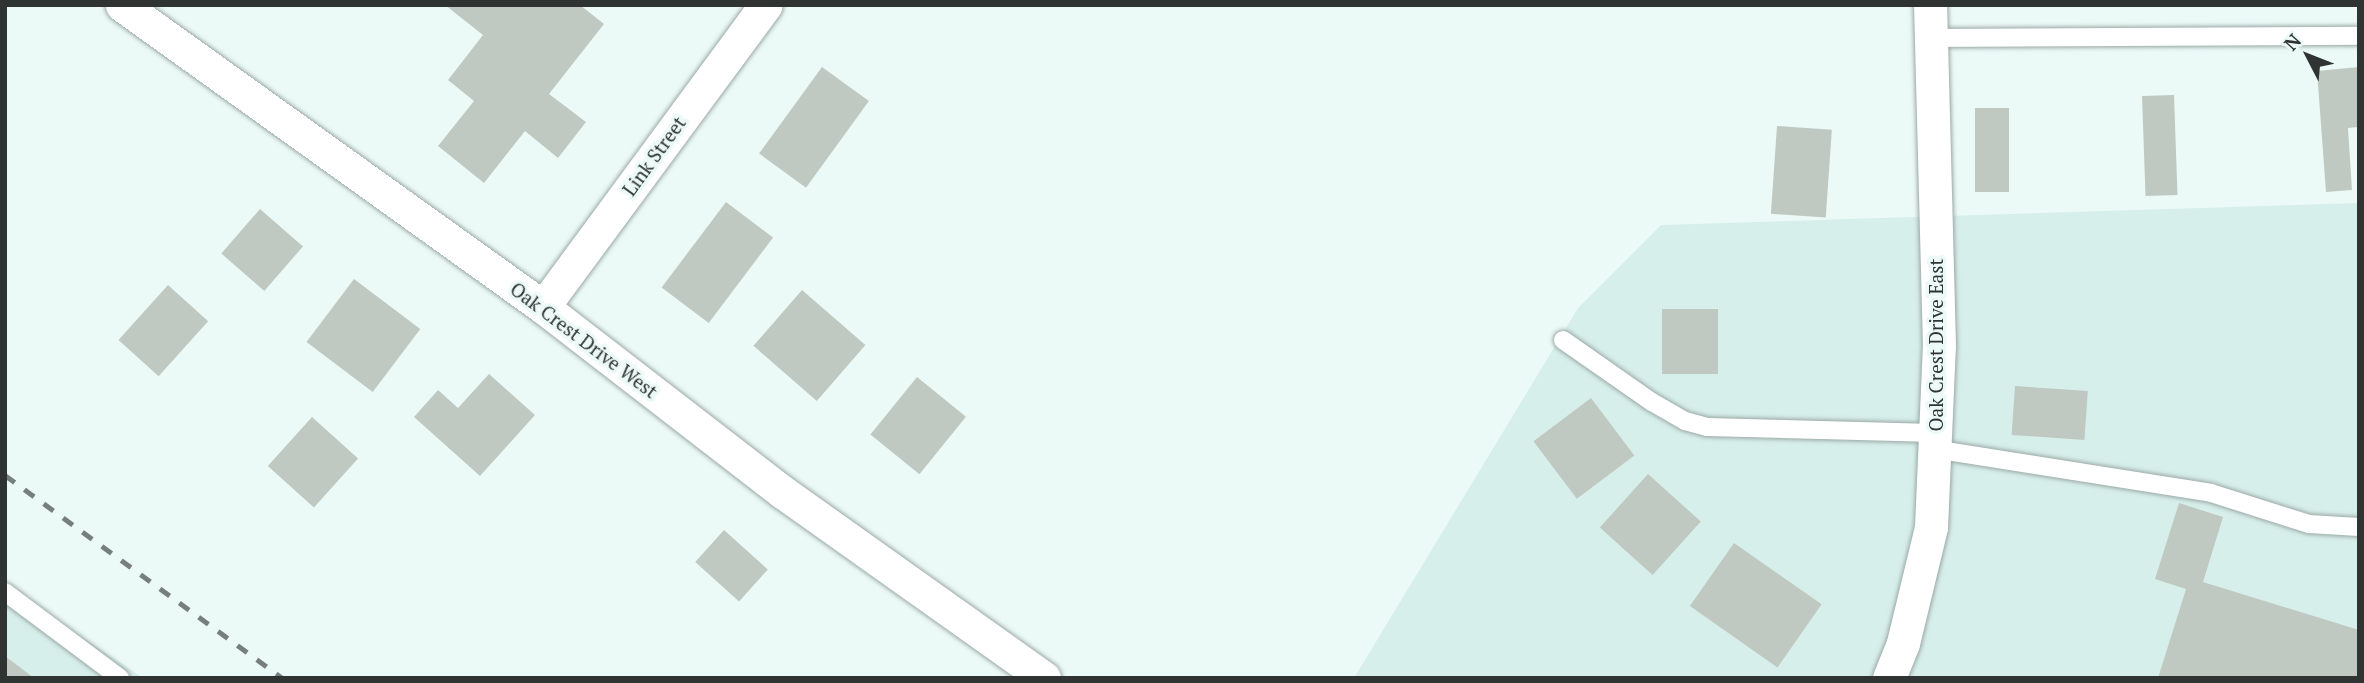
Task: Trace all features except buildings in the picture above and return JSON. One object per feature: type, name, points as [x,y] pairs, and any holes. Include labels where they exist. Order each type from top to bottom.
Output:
[{"type":"street","name":"Oak Crest Drive West","points":[[122,5],[543,307],[784,493],[1044,678]]},
{"type":"street","name":"Link Street","points":[[543,307],[766,5]]},
{"type":"street","name":"Oak Crest Drive East","points":[[1889,678],[1903,643],[1931,527],[1939,346],[1930,21]]},
{"type":"lane","points":[[1930,21],[2359,36]]},
{"type":"lane","points":[[1563,340],[1652,402],[1685,421],[1707,427],[1935,441],[2211,493],[2309,524],[2359,527]]},
{"type":"lane","points":[[5,593],[120,678]]},
{"type":"shaded area","points":[[2359,203],[2359,678],[1354,678],[1578,308],[1661,225]]},
{"type":"shaded area","points":[[5,585],[143,678],[5,678]]},
{"type":"railway","points":[[5,475],[282,678]]}]
